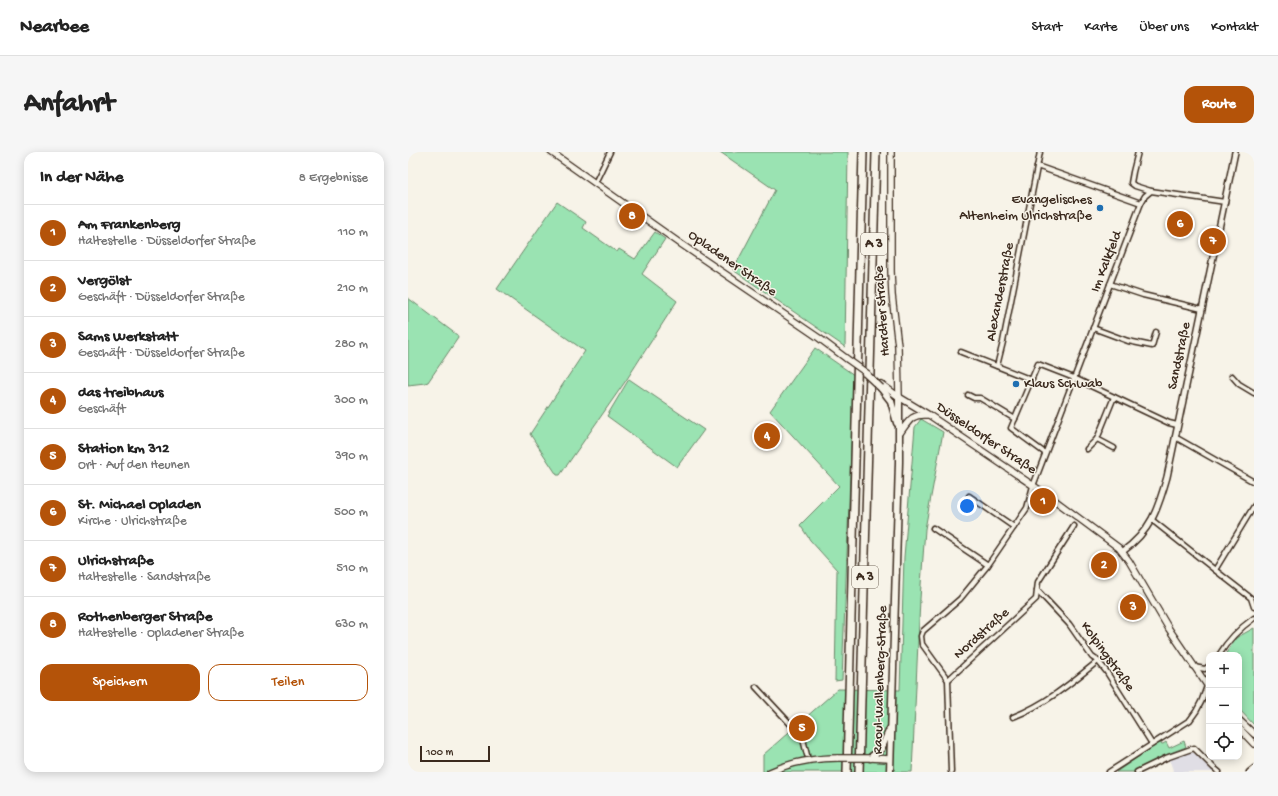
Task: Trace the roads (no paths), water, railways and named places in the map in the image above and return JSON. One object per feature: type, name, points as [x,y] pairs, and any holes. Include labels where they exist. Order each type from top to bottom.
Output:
[{"type":"highway","name":"A 3","points":[[848,772],[863,152]]},
{"type":"highway","name":"A 3","points":[[859,772],[876,152]]},
{"type":"main road","name":"Opladener Straße","points":[[551,152],[819,338],[865,373]]},
{"type":"main road","name":"Hardter Straße","points":[[891,152],[892,277],[898,346],[899,397]]},
{"type":"main road","points":[[865,373],[881,386],[899,397]]},
{"type":"main road","points":[[881,386],[892,405],[900,432]]},
{"type":"main road","name":"Düsseldorfer Straße","points":[[899,397],[929,415],[1104,535],[1129,561],[1169,629],[1207,688]]},
{"type":"main road","name":"Raoul-Wallenberg-Straße","points":[[890,772],[900,432],[899,397]]},
{"type":"main road","points":[[900,432],[912,417],[916,415],[929,415]]},
{"type":"main road","points":[[1242,723],[1254,734]]},
{"type":"main road","points":[[870,758],[881,749],[892,726]]},
{"type":"main road","points":[[1242,731],[1254,744]]},
{"type":"main road","points":[[770,772],[789,764],[808,760],[838,758],[890,759]]},
{"type":"street","points":[[594,183],[610,152]]},
{"type":"street","name":"Alexanderstraße","points":[[997,366],[1004,342],[1040,152]]},
{"type":"street","points":[[1138,152],[1131,182],[1135,186],[1225,202]]},
{"type":"street","name":"Sandstraße","points":[[1122,552],[1138,538],[1152,520],[1159,504],[1175,437],[1235,152]]},
{"type":"street","points":[[1037,166],[1141,203]]},
{"type":"street","name":"Im Kalkfeld","points":[[948,680],[922,644],[921,636],[923,631],[960,599],[988,565],[1027,508],[1032,486],[1141,203],[1151,190]]},
{"type":"street","points":[[1110,284],[1143,296],[1202,309]]},
{"type":"street","points":[[1093,328],[1128,341],[1152,346],[1156,332]]},
{"type":"street","points":[[961,352],[1032,380]]},
{"type":"street","points":[[1045,453],[1011,428],[1038,364],[1074,378],[1169,423],[1177,425]]},
{"type":"street","points":[[1232,376],[1239,384],[1254,393]]},
{"type":"street","points":[[968,395],[974,398],[980,398],[1015,419]]},
{"type":"street","points":[[1087,450],[1097,439],[1114,397]]},
{"type":"street","points":[[1175,437],[1254,482]]},
{"type":"street","points":[[1097,439],[1114,448]]},
{"type":"street","points":[[969,496],[1014,527]]},
{"type":"street","points":[[1215,570],[1254,506]]},
{"type":"street","points":[[1152,520],[1252,597],[1254,607]]},
{"type":"street","name":"Nordstraße","points":[[948,680],[1036,599],[1038,582],[1074,526]]},
{"type":"street","points":[[933,528],[988,565]]},
{"type":"street","name":"Kolpingstraße","points":[[1037,590],[1069,624],[1092,657],[1098,661],[1114,683],[1152,744]]},
{"type":"street","points":[[1221,652],[1241,628],[1254,618]]},
{"type":"street","points":[[1013,717],[1050,699],[1098,661]]},
{"type":"street","points":[[1194,667],[1206,668]]},
{"type":"street","points":[[948,680],[951,772]]},
{"type":"street","points":[[756,687],[803,739],[807,755]]},
{"type":"street","points":[[1109,772],[1190,720],[1206,693]]},
{"type":"street","points":[[1137,772],[1166,758],[1194,748],[1219,772]]},
{"type":"street","points":[[1249,772],[1254,768]]},
{"type":"place","name":"Evangelisches Altenheim Ulrichstraße","points":[[1100,208]]},
{"type":"place","name":"Rothenberger Straße","points":[[632,216]]},
{"type":"place","name":"St. Michael Opladen","points":[[1180,224]]},
{"type":"place","name":"Ulrichstraße","points":[[1213,241]]},
{"type":"place","name":"Klaus Schwab","points":[[1016,384]]},
{"type":"place","name":"das treibhaus","points":[[767,436]]},
{"type":"place","name":"Am Frankenberg","points":[[1043,501]]},
{"type":"place","name":"Vergölst","points":[[1104,565]]},
{"type":"place","name":"Sams Werkstatt","points":[[1133,607]]},
{"type":"place","name":"Station km 312","points":[[802,728]]}]
